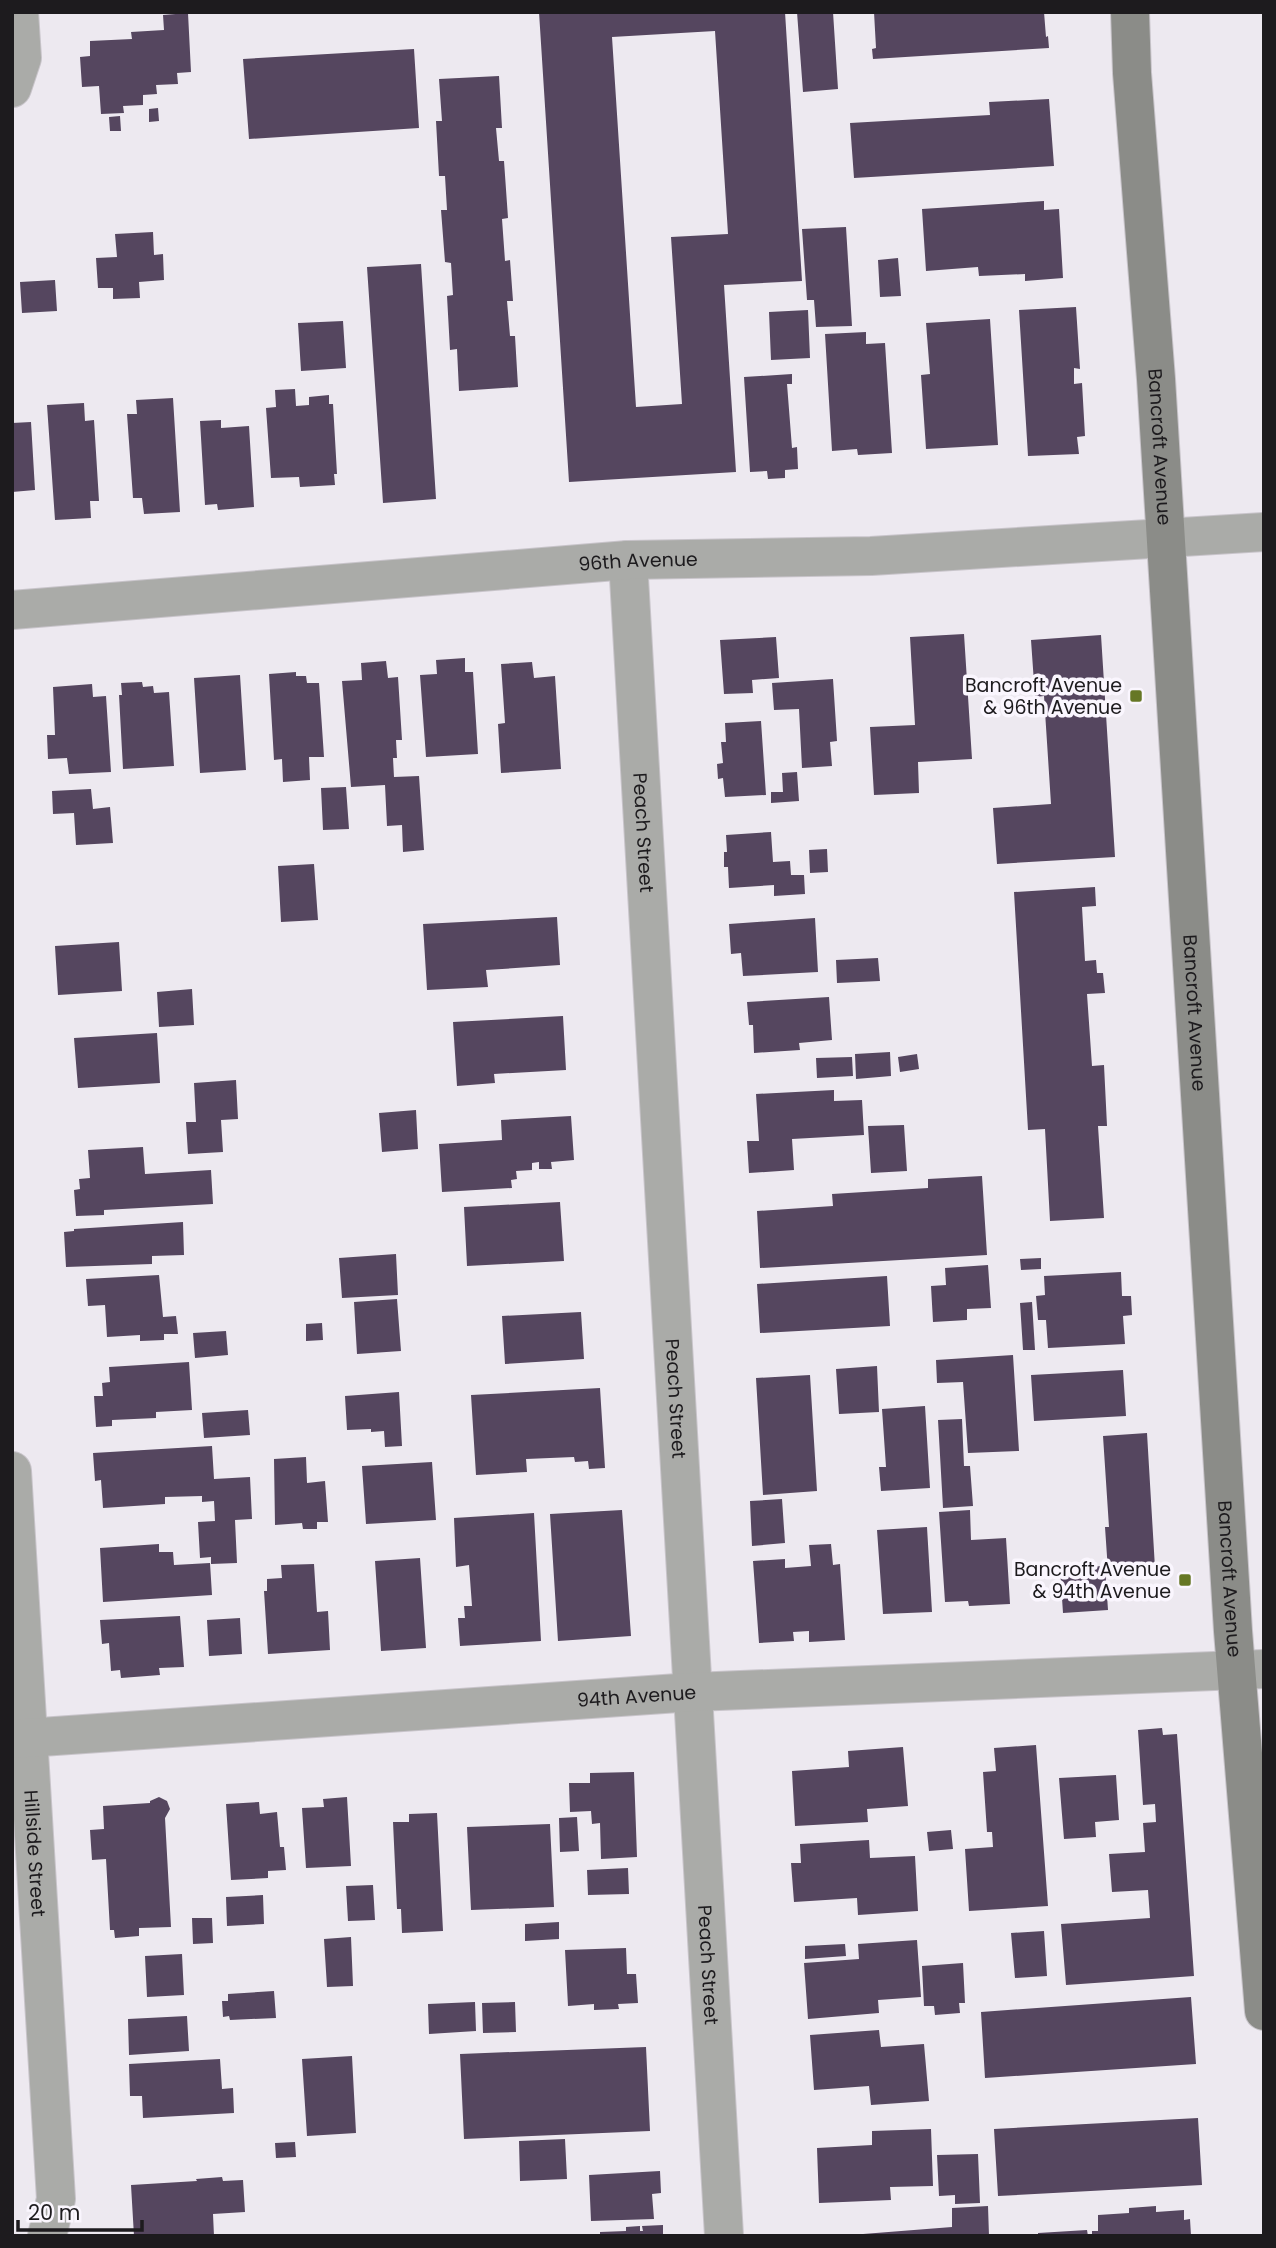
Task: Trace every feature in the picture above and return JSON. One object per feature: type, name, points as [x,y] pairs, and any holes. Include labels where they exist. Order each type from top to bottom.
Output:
[{"type":"main road","name":"Bancroft Avenue","points":[[1130,12],[1250,1670],[1264,2011]]},
{"type":"street","points":[[12,88],[22,58],[19,12]]},
{"type":"street","name":"96th Avenue","points":[[12,610],[628,560],[870,556],[1264,532]]},
{"type":"street","name":"Peach Street","points":[[628,560],[723,2236]]},
{"type":"street","name":"Hillside Street","points":[[12,1471],[20,1738],[56,2199],[47,2236]]},
{"type":"street","name":"94th Avenue","points":[[20,1738],[693,1692],[1250,1670]]},
{"type":"building","points":[[539,12],[785,12],[802,281],[724,285],[736,472],[569,482]],"holes":[[[715,31],[728,234],[671,237],[682,404],[636,407],[612,37]]]},
{"type":"building","points":[[797,12],[833,12],[838,89],[803,92]]},
{"type":"building","points":[[874,12],[1044,12],[1049,48],[873,59],[872,49],[876,48]]},
{"type":"building","points":[[188,13],[191,72],[177,73],[178,84],[156,85],[157,94],[143,95],[143,105],[123,106],[124,113],[101,114],[99,86],[82,87],[80,57],[90,56],[90,41],[132,39],[131,32],[164,30],[163,15]]},
{"type":"building","points":[[414,49],[419,128],[249,139],[243,59]]},
{"type":"building","points":[[499,76],[502,128],[496,128],[499,161],[504,161],[508,218],[502,219],[505,261],[510,260],[513,301],[507,301],[510,336],[515,336],[518,387],[459,391],[457,349],[450,350],[447,296],[453,295],[451,263],[445,262],[441,210],[447,210],[445,176],[439,176],[436,121],[442,121],[439,79]]},
{"type":"building","points":[[1049,99],[1054,166],[854,178],[850,123],[990,115],[989,102]]},
{"type":"building","points":[[158,108],[159,121],[149,122],[149,109]]},
{"type":"building","points":[[120,116],[121,131],[110,131],[109,117]]},
{"type":"building","points":[[1044,201],[1044,210],[1059,209],[1063,278],[1025,281],[1025,274],[979,276],[978,267],[926,271],[922,209]]},
{"type":"building","points":[[846,227],[852,326],[816,327],[814,300],[807,300],[802,229]]},
{"type":"building","points":[[153,232],[154,255],[163,254],[164,280],[139,282],[140,298],[113,299],[113,288],[98,288],[96,258],[117,257],[115,234]]},
{"type":"building","points":[[898,258],[901,296],[880,297],[878,260]]},
{"type":"building","points":[[421,264],[436,499],[383,503],[367,267]]},
{"type":"building","points":[[55,280],[57,311],[22,313],[20,282]]},
{"type":"building","points":[[1076,307],[1080,369],[1074,368],[1074,384],[1082,383],[1085,436],[1077,437],[1079,454],[1028,456],[1019,310]]},
{"type":"building","points":[[808,310],[810,358],[771,360],[769,312]]},
{"type":"building","points":[[990,319],[998,445],[926,449],[921,375],[930,374],[926,323]]},
{"type":"building","points":[[343,321],[346,368],[301,371],[298,323]]},
{"type":"building","points":[[866,332],[866,344],[885,343],[892,453],[858,455],[857,449],[832,451],[825,334]]},
{"type":"building","points":[[792,374],[792,384],[787,384],[792,448],[797,447],[798,469],[785,470],[785,478],[768,479],[767,471],[750,472],[744,377]]},
{"type":"building","points":[[295,389],[296,406],[309,405],[309,397],[329,395],[329,404],[333,404],[337,474],[334,474],[335,485],[300,487],[299,477],[271,478],[266,408],[276,407],[275,390]]},
{"type":"building","points":[[173,398],[180,512],[144,514],[142,498],[133,498],[127,414],[137,414],[136,400]]},
{"type":"building","points":[[84,403],[85,421],[94,420],[99,501],[90,501],[91,518],[55,520],[47,405]]},
{"type":"building","points":[[221,420],[221,428],[249,426],[254,507],[218,510],[217,504],[205,505],[200,421]]},
{"type":"building","points":[[31,422],[35,490],[12,492],[12,423]]},
{"type":"building","points":[[964,634],[972,759],[918,762],[919,793],[874,795],[870,727],[915,725],[910,637]]},
{"type":"building","points":[[1101,635],[1115,857],[997,864],[993,808],[1051,804],[1044,696],[1035,697],[1031,640]]},
{"type":"building","points":[[776,637],[779,678],[752,680],[753,693],[724,694],[720,640]]},
{"type":"building","points":[[465,658],[465,672],[473,672],[478,754],[426,757],[420,675],[437,674],[436,660]]},
{"type":"building","points":[[386,661],[388,678],[398,677],[402,740],[396,740],[394,777],[419,776],[424,850],[403,852],[402,825],[387,826],[385,785],[351,787],[342,681],[362,680],[361,663]]},
{"type":"building","points":[[532,662],[534,678],[555,676],[561,769],[501,773],[498,724],[505,723],[501,664]]},
{"type":"building","points":[[296,672],[296,676],[306,676],[307,683],[319,683],[324,757],[309,757],[310,780],[283,782],[282,759],[274,760],[269,674]]},
{"type":"building","points":[[240,675],[246,770],[200,773],[194,678]]},
{"type":"building","points":[[833,679],[837,741],[830,742],[832,766],[802,768],[799,709],[774,710],[772,683]]},
{"type":"building","points":[[142,682],[143,687],[153,686],[154,693],[169,692],[174,766],[123,769],[119,695],[122,695],[121,683]]},
{"type":"building","points":[[92,684],[93,697],[106,696],[111,772],[69,774],[67,758],[48,759],[47,735],[55,735],[53,687]]},
{"type":"building","points":[[761,721],[766,795],[725,797],[723,778],[718,779],[717,764],[723,763],[721,742],[726,742],[725,723]]},
{"type":"building","points":[[797,772],[799,801],[771,803],[771,792],[783,792],[782,773]]},
{"type":"building","points":[[346,787],[349,829],[323,830],[321,788]]},
{"type":"building","points":[[91,789],[93,809],[110,807],[113,843],[76,845],[74,813],[53,814],[52,791]]},
{"type":"building","points":[[771,832],[773,862],[790,861],[791,875],[804,875],[805,894],[774,896],[774,885],[729,888],[728,867],[724,867],[726,835]]},
{"type":"building","points":[[827,849],[828,872],[810,873],[809,850]]},
{"type":"building","points":[[314,864],[318,920],[281,922],[278,866]]},
{"type":"building","points":[[1095,887],[1096,906],[1082,907],[1085,961],[1096,960],[1097,973],[1103,973],[1105,993],[1087,994],[1092,1066],[1104,1065],[1107,1126],[1098,1126],[1104,1218],[1050,1221],[1045,1129],[1028,1130],[1014,892]]},
{"type":"building","points":[[557,917],[560,965],[486,970],[488,987],[427,990],[423,924]]},
{"type":"building","points":[[815,918],[818,972],[743,976],[741,953],[731,954],[729,924]]},
{"type":"building","points":[[119,942],[122,991],[58,995],[55,946]]},
{"type":"building","points":[[878,958],[880,981],[837,983],[836,960]]},
{"type":"building","points":[[192,989],[194,1025],[159,1027],[157,992]]},
{"type":"building","points":[[829,997],[832,1040],[799,1043],[800,1050],[754,1053],[753,1025],[749,1025],[747,1002]]},
{"type":"building","points":[[563,1016],[566,1070],[494,1074],[495,1083],[457,1086],[453,1022]]},
{"type":"building","points":[[157,1033],[160,1083],[78,1088],[74,1038]]},
{"type":"building","points":[[890,1052],[891,1076],[856,1079],[855,1054]]},
{"type":"building","points":[[917,1054],[919,1069],[900,1072],[898,1057]]},
{"type":"building","points":[[852,1057],[853,1076],[817,1078],[816,1058]]},
{"type":"building","points":[[236,1080],[238,1119],[221,1120],[223,1152],[188,1154],[186,1122],[196,1122],[194,1083]]},
{"type":"building","points":[[834,1090],[834,1101],[862,1100],[864,1135],[792,1139],[794,1170],[749,1173],[747,1141],[759,1141],[756,1094]]},
{"type":"building","points":[[416,1110],[418,1149],[382,1152],[379,1113]]},
{"type":"building","points":[[571,1116],[574,1160],[551,1162],[552,1169],[539,1169],[539,1162],[532,1163],[532,1170],[516,1171],[517,1179],[511,1180],[512,1188],[442,1192],[439,1144],[502,1140],[501,1120]]},
{"type":"building","points":[[904,1125],[907,1171],[871,1173],[868,1126]]},
{"type":"building","points":[[143,1147],[145,1174],[211,1170],[213,1204],[104,1210],[104,1215],[76,1216],[74,1190],[80,1189],[79,1179],[90,1178],[88,1150]]},
{"type":"building","points":[[982,1176],[987,1255],[760,1268],[757,1211],[833,1206],[832,1194],[928,1188],[928,1179]]},
{"type":"building","points":[[560,1202],[564,1261],[467,1266],[464,1207]]},
{"type":"building","points":[[183,1222],[184,1255],[152,1256],[152,1264],[66,1267],[64,1232],[74,1229]]},
{"type":"building","points":[[396,1254],[398,1295],[342,1298],[339,1258]]},
{"type":"building","points":[[1041,1258],[1041,1269],[1021,1270],[1020,1259]]},
{"type":"building","points":[[988,1265],[991,1308],[967,1309],[967,1320],[933,1322],[931,1286],[946,1285],[945,1268]]},
{"type":"building","points":[[1121,1272],[1122,1296],[1131,1296],[1132,1315],[1123,1316],[1125,1344],[1048,1348],[1046,1320],[1038,1320],[1036,1296],[1045,1295],[1044,1276]]},
{"type":"building","points":[[159,1275],[163,1317],[176,1316],[178,1334],[164,1334],[164,1340],[140,1341],[140,1335],[107,1337],[105,1305],[88,1306],[86,1279]]},
{"type":"building","points":[[887,1276],[890,1326],[760,1333],[757,1284]]},
{"type":"building","points":[[397,1299],[401,1351],[357,1354],[354,1302]]},
{"type":"building","points":[[1032,1302],[1035,1350],[1023,1350],[1020,1303]]},
{"type":"building","points":[[581,1312],[584,1359],[505,1364],[502,1316]]},
{"type":"building","points":[[322,1323],[323,1340],[306,1341],[306,1324]]},
{"type":"building","points":[[226,1331],[228,1355],[195,1358],[193,1333]]},
{"type":"building","points":[[1013,1355],[1019,1451],[968,1453],[963,1382],[937,1383],[936,1360]]},
{"type":"building","points":[[189,1362],[192,1410],[156,1412],[156,1418],[112,1420],[112,1426],[96,1427],[94,1396],[103,1396],[102,1383],[110,1382],[109,1367]]},
{"type":"building","points":[[877,1366],[879,1412],[839,1414],[836,1369]]},
{"type":"building","points":[[1123,1370],[1126,1416],[1034,1421],[1031,1375]]},
{"type":"building","points":[[810,1375],[817,1491],[763,1495],[756,1378]]},
{"type":"building","points":[[600,1388],[605,1468],[589,1469],[588,1461],[575,1462],[574,1457],[526,1459],[527,1472],[476,1475],[471,1395]]},
{"type":"building","points":[[399,1392],[402,1446],[385,1447],[384,1431],[347,1430],[345,1396]]},
{"type":"building","points":[[925,1406],[930,1488],[881,1491],[879,1467],[886,1467],[882,1409]]},
{"type":"building","points":[[248,1410],[250,1435],[204,1438],[202,1413]]},
{"type":"building","points":[[962,1419],[964,1466],[970,1466],[973,1506],[943,1508],[938,1420]]},
{"type":"building","points":[[1147,1433],[1155,1568],[1108,1571],[1105,1527],[1109,1527],[1103,1436]]},
{"type":"building","points":[[212,1446],[214,1479],[250,1477],[252,1519],[235,1520],[237,1563],[211,1564],[211,1557],[200,1558],[198,1522],[215,1521],[214,1501],[202,1502],[202,1496],[165,1497],[165,1504],[103,1508],[101,1480],[95,1481],[93,1453]]},
{"type":"building","points":[[306,1457],[307,1483],[325,1481],[328,1522],[317,1522],[317,1529],[303,1529],[302,1523],[275,1525],[274,1459]]},
{"type":"building","points":[[432,1462],[436,1520],[366,1524],[362,1466]]},
{"type":"building","points":[[782,1499],[785,1543],[752,1546],[750,1501]]},
{"type":"building","points":[[622,1510],[631,1636],[558,1641],[550,1514]]},
{"type":"building","points":[[970,1510],[971,1540],[1006,1538],[1010,1604],[969,1606],[968,1601],[945,1602],[939,1512]]},
{"type":"building","points":[[534,1513],[541,1641],[460,1646],[458,1618],[465,1618],[464,1606],[472,1606],[469,1565],[456,1567],[454,1518]]},
{"type":"building","points":[[927,1527],[932,1612],[883,1614],[877,1530]]},
{"type":"building","points":[[159,1544],[159,1552],[173,1552],[174,1565],[210,1563],[212,1595],[103,1602],[100,1548]]},
{"type":"building","points":[[831,1544],[833,1565],[840,1564],[845,1640],[809,1642],[809,1631],[793,1632],[794,1641],[759,1643],[753,1561],[785,1559],[785,1568],[811,1566],[809,1545]]},
{"type":"building","points":[[420,1558],[426,1648],[381,1651],[375,1561]]},
{"type":"building","points":[[314,1564],[317,1612],[328,1611],[330,1650],[268,1654],[264,1591],[267,1591],[267,1579],[282,1578],[281,1565]]},
{"type":"building","points":[[1105,1566],[1108,1610],[1063,1613],[1060,1568]]},
{"type":"building","points":[[180,1616],[184,1667],[159,1668],[160,1675],[121,1678],[120,1670],[111,1671],[109,1643],[102,1644],[100,1620]]},
{"type":"building","points":[[240,1618],[242,1654],[209,1656],[207,1620]]},
{"type":"building","points":[[1162,1728],[1163,1735],[1177,1734],[1194,1976],[1066,1985],[1061,1924],[1150,1918],[1148,1890],[1112,1892],[1109,1854],[1145,1852],[1143,1823],[1156,1822],[1155,1804],[1143,1805],[1138,1730]]},
{"type":"building","points":[[1036,1745],[1048,1906],[969,1911],[965,1849],[993,1847],[992,1832],[987,1832],[983,1772],[996,1771],[994,1748]]},
{"type":"building","points":[[903,1747],[908,1806],[867,1809],[868,1822],[795,1826],[792,1771],[849,1767],[848,1751]]},
{"type":"building","points":[[634,1772],[637,1857],[601,1859],[600,1823],[592,1824],[591,1811],[570,1812],[569,1783],[590,1783],[590,1773]]},
{"type":"building","points":[[1116,1775],[1119,1820],[1095,1822],[1096,1837],[1064,1839],[1059,1778]]},
{"type":"building","points":[[159,1797],[167,1801],[170,1809],[165,1818],[171,1927],[139,1928],[139,1936],[115,1938],[114,1930],[110,1930],[106,1859],[92,1860],[90,1830],[104,1829],[103,1806],[150,1803]]},
{"type":"building","points":[[347,1797],[351,1866],[306,1868],[302,1808],[324,1807],[323,1799]]},
{"type":"building","points":[[259,1802],[260,1814],[277,1812],[280,1847],[284,1847],[286,1870],[268,1871],[268,1878],[231,1880],[226,1804]]},
{"type":"building","points":[[437,1813],[443,1931],[402,1933],[401,1909],[397,1909],[393,1822],[409,1822],[409,1814]]},
{"type":"building","points":[[577,1817],[579,1851],[560,1852],[559,1818]]},
{"type":"building","points":[[550,1824],[554,1907],[471,1910],[467,1827]]},
{"type":"building","points":[[951,1830],[953,1849],[929,1851],[927,1832]]},
{"type":"building","points":[[869,1840],[870,1858],[915,1856],[918,1911],[858,1915],[857,1898],[794,1902],[791,1863],[801,1863],[800,1844]]},
{"type":"building","points":[[628,1868],[629,1894],[588,1895],[587,1870]]},
{"type":"building","points":[[373,1885],[375,1920],[348,1921],[346,1886]]},
{"type":"building","points":[[263,1895],[264,1924],[227,1926],[226,1897]]},
{"type":"building","points":[[192,1918],[212,1918],[213,1943],[193,1944]]},
{"type":"building","points":[[559,1922],[559,1939],[525,1941],[525,1924]]},
{"type":"building","points":[[1044,1931],[1047,1976],[1015,1978],[1011,1933]]},
{"type":"building","points":[[351,1937],[353,1986],[327,1987],[324,1939]]},
{"type":"building","points":[[917,1940],[921,1997],[878,2000],[879,2013],[808,2019],[804,1963],[859,1959],[858,1944]]},
{"type":"building","points":[[845,1944],[846,1956],[805,1959],[805,1946]]},
{"type":"building","points":[[626,1948],[627,1974],[636,1974],[638,2003],[618,2004],[619,2009],[594,2010],[594,2004],[568,2006],[565,1950]]},
{"type":"building","points":[[182,1954],[184,1995],[147,1997],[145,1956]]},
{"type":"building","points":[[963,1963],[965,2003],[959,2003],[960,2013],[935,2015],[934,2006],[924,2006],[922,1966]]},
{"type":"building","points":[[274,1991],[276,2018],[230,2020],[229,2016],[223,2017],[222,2001],[228,2001],[228,1994]]},
{"type":"building","points":[[1191,1997],[1196,2064],[985,2078],[981,2012]]},
{"type":"building","points":[[475,2002],[476,2031],[429,2034],[428,2004]]},
{"type":"building","points":[[515,2002],[516,2032],[483,2033],[482,2003]]},
{"type":"building","points":[[187,2016],[189,2051],[129,2055],[128,2019]]},
{"type":"building","points":[[879,2030],[881,2047],[924,2044],[929,2101],[871,2105],[869,2086],[814,2090],[810,2035]]},
{"type":"building","points":[[646,2047],[650,2131],[464,2139],[460,2054]]},
{"type":"building","points":[[352,2056],[356,2133],[307,2136],[302,2059]]},
{"type":"building","points":[[220,2059],[222,2089],[233,2088],[234,2113],[143,2118],[142,2096],[130,2096],[129,2064]]},
{"type":"building","points":[[1198,2118],[1202,2185],[998,2196],[994,2129]]},
{"type":"building","points":[[931,2129],[933,2186],[890,2187],[891,2200],[819,2203],[817,2148],[872,2145],[872,2131]]},
{"type":"building","points":[[565,2139],[567,2179],[520,2181],[519,2141]]},
{"type":"building","points":[[295,2142],[296,2157],[276,2158],[275,2143]]},
{"type":"building","points":[[978,2154],[980,2203],[955,2204],[955,2195],[939,2196],[937,2155]]},
{"type":"building","points":[[660,2171],[661,2193],[652,2194],[654,2219],[591,2221],[589,2175]]},
{"type":"building","points":[[222,2177],[223,2181],[243,2180],[245,2212],[213,2214],[214,2236],[134,2236],[131,2185]]},
{"type":"building","points":[[988,2206],[989,2236],[863,2236],[952,2227],[952,2208]]},
{"type":"building","points":[[1156,2206],[1156,2212],[1184,2210],[1184,2220],[1190,2219],[1191,2236],[1092,2236],[1092,2231],[1098,2231],[1098,2215],[1129,2213],[1129,2208]]},
{"type":"building","points":[[663,2225],[663,2236],[600,2236],[600,2232],[626,2231],[626,2227],[640,2226],[640,2231],[643,2231],[642,2226]]},
{"type":"building","points":[[1087,2230],[1088,2236],[1038,2236],[1038,2233]]},
{"type":"place","name":"Bancroft Avenue & 96th Avenue","points":[[1136,696]]},
{"type":"place","name":"Bancroft Avenue & 94th Avenue","points":[[1185,1580]]}]
